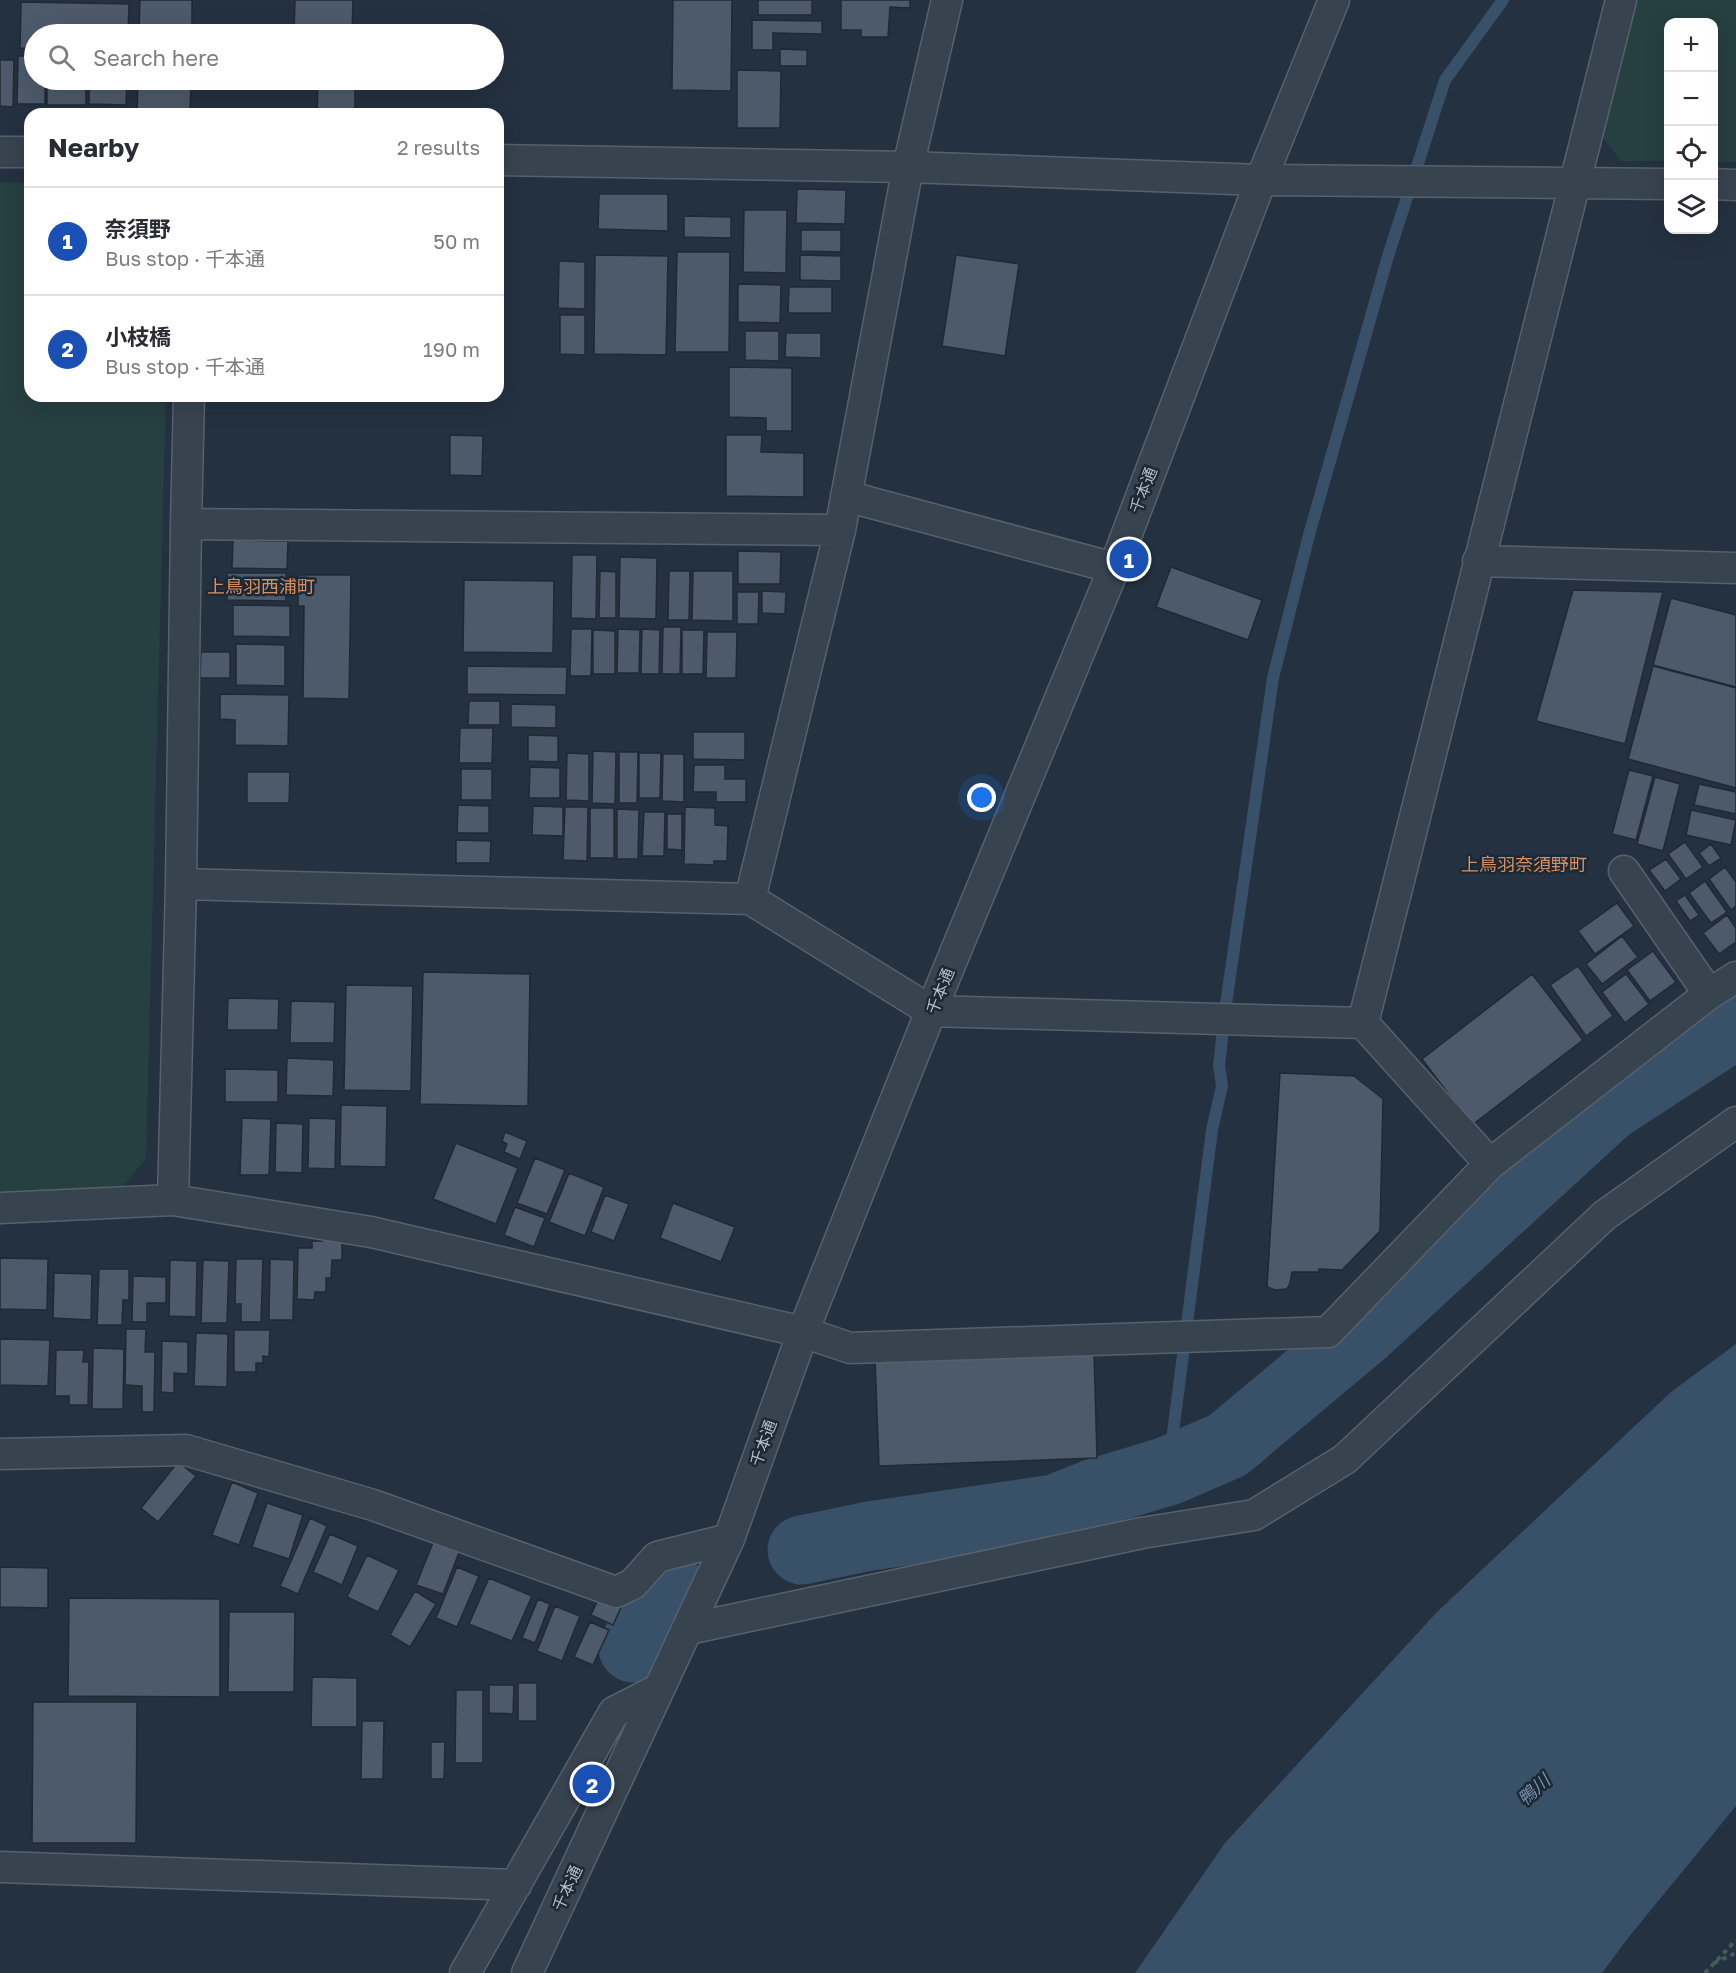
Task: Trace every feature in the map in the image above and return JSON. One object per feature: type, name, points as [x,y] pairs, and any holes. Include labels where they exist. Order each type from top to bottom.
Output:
[{"type":"street","points":[[750,899],[840,530],[908,166],[947,0]]},
{"type":"street","name":"千本通","points":[[527,1973],[729,1539],[803,1332],[931,1011],[1114,568],[1261,180],[1334,0]]},
{"type":"street","points":[[1363,1023],[1621,0]]},
{"type":"street","points":[[0,152],[24,152]]},
{"type":"street","points":[[504,160],[908,166],[1261,180],[1664,184]]},
{"type":"street","points":[[1718,184],[1736,185]]},
{"type":"street","points":[[172,1200],[181,884],[189,402]]},
{"type":"street","points":[[846,496],[1114,568]]},
{"type":"street","points":[[186,524],[840,530]]},
{"type":"street","points":[[1478,561],[1736,568]]},
{"type":"street","points":[[1624,871],[1709,994]]},
{"type":"street","points":[[181,884],[750,899],[931,1011],[1363,1023],[1490,1164]]},
{"type":"street","points":[[0,1208],[172,1200],[371,1232],[803,1332],[850,1348],[1328,1332],[1490,1164],[1709,994],[1736,977]]},
{"type":"street","points":[[687,1629],[1142,1533],[1254,1515],[1345,1459],[1605,1215],[1736,1122]]},
{"type":"street","points":[[0,1454],[186,1450],[374,1505],[616,1592],[633,1584],[657,1557],[729,1539]]},
{"type":"street","points":[[465,1973],[614,1712],[659,1689]]},
{"type":"street","points":[[0,1868],[516,1885]]},
{"type":"path","points":[[1705,1973],[1736,1940]]},
{"type":"path","points":[[1711,1965],[1736,1953]]},
{"type":"green space","points":[[1635,0],[1736,0],[1736,162],[1718,162],[1718,18],[1664,18],[1664,161],[1621,161],[1598,131]]},
{"type":"green space","points":[[0,182],[24,183],[24,402],[166,402],[146,1159],[120,1189],[0,1191]]},
{"type":"water","name":"鴨川","points":[[1736,1344],[1736,1806],[1602,1973],[1135,1973],[1225,1843],[1437,1612],[1671,1392]]},
{"type":"building","points":[[140,0],[192,0],[192,24],[139,24]]},
{"type":"building","points":[[295,0],[353,0],[352,24],[294,24]]},
{"type":"building","points":[[673,0],[732,0],[731,91],[672,90]]},
{"type":"building","points":[[758,0],[812,0],[812,15],[758,15]]},
{"type":"building","points":[[841,0],[910,0],[910,8],[890,7],[888,37],[861,37],[861,30],[841,30]]},
{"type":"building","points":[[21,2],[129,4],[128,24],[24,24],[24,48],[20,48]]},
{"type":"building","points":[[752,20],[822,21],[822,34],[773,33],[773,50],[752,50]]},
{"type":"building","points":[[780,49],[807,50],[807,66],[780,66]]},
{"type":"building","points":[[18,56],[24,56],[24,90],[45,90],[45,104],[17,104]]},
{"type":"building","points":[[0,60],[14,60],[13,107],[0,106]]},
{"type":"building","points":[[737,70],[781,71],[780,128],[737,128]]},
{"type":"building","points":[[47,90],[86,90],[86,105],[47,105]]},
{"type":"building","points":[[89,90],[127,90],[126,105],[89,104]]},
{"type":"building","points":[[138,90],[191,90],[190,108],[137,108]]},
{"type":"building","points":[[318,90],[355,90],[355,108],[317,108]]},
{"type":"building","points":[[797,189],[846,190],[845,224],[796,223]]},
{"type":"building","points":[[599,194],[668,194],[668,231],[598,229]]},
{"type":"building","points":[[744,210],[787,210],[786,273],[743,272]]},
{"type":"building","points":[[684,216],[731,217],[731,238],[684,237]]},
{"type":"building","points":[[801,230],[841,230],[841,252],[801,251]]},
{"type":"building","points":[[677,252],[730,252],[729,352],[675,352]]},
{"type":"building","points":[[595,255],[668,256],[666,355],[594,354]]},
{"type":"building","points":[[800,255],[841,256],[841,281],[800,280]]},
{"type":"building","points":[[956,255],[1019,264],[1005,356],[942,346]]},
{"type":"building","points":[[559,261],[585,262],[585,309],[558,308]]},
{"type":"building","points":[[738,284],[781,285],[780,323],[738,322]]},
{"type":"building","points":[[789,287],[832,287],[832,313],[788,313]]},
{"type":"building","points":[[560,315],[585,315],[585,355],[560,354]]},
{"type":"building","points":[[745,331],[779,331],[779,361],[745,360]]},
{"type":"building","points":[[786,333],[821,333],[821,358],[785,357]]},
{"type":"building","points":[[729,367],[792,368],[792,431],[766,431],[766,418],[729,417]]},
{"type":"building","points":[[450,435],[483,436],[482,476],[450,475]]},
{"type":"building","points":[[726,435],[762,435],[761,452],[804,453],[804,497],[726,496]]},
{"type":"building","points":[[233,540],[288,541],[287,569],[232,568]]},
{"type":"building","points":[[738,551],[781,552],[780,584],[738,584]]},
{"type":"building","points":[[572,555],[597,555],[596,619],[571,618]]},
{"type":"building","points":[[620,557],[657,558],[656,619],[619,618]]},
{"type":"building","points":[[1171,567],[1262,600],[1248,640],[1156,607]]},
{"type":"building","points":[[600,571],[616,572],[616,618],[599,618]]},
{"type":"building","points":[[669,571],[690,571],[689,620],[668,620]]},
{"type":"building","points":[[693,571],[733,571],[733,621],[692,620]]},
{"type":"building","points":[[227,573],[286,573],[286,601],[227,600]]},
{"type":"building","points":[[298,575],[351,575],[349,699],[303,698],[304,606],[298,606]]},
{"type":"building","points":[[464,580],[554,581],[553,653],[463,652]]},
{"type":"building","points":[[1573,590],[1663,592],[1625,744],[1536,721]]},
{"type":"building","points":[[762,591],[786,592],[785,614],[762,613]]},
{"type":"building","points":[[737,592],[759,592],[758,624],[737,624]]},
{"type":"building","points":[[1671,598],[1736,615],[1736,687],[1653,665]]},
{"type":"building","points":[[233,605],[290,606],[290,637],[233,636]]},
{"type":"building","points":[[663,627],[681,627],[680,674],[662,674]]},
{"type":"building","points":[[571,629],[592,629],[591,676],[570,676]]},
{"type":"building","points":[[618,629],[640,630],[639,673],[617,673]]},
{"type":"building","points":[[642,629],[660,630],[659,674],[641,674]]},
{"type":"building","points":[[593,630],[615,631],[615,674],[593,674]]},
{"type":"building","points":[[682,630],[704,630],[703,674],[682,674]]},
{"type":"building","points":[[707,632],[737,632],[736,678],[706,678]]},
{"type":"building","points":[[236,644],[285,645],[285,686],[236,685]]},
{"type":"building","points":[[201,652],[230,652],[230,678],[200,678]]},
{"type":"building","points":[[467,666],[567,667],[566,695],[467,694]]},
{"type":"building","points":[[1653,666],[1736,688],[1736,788],[1628,759]]},
{"type":"building","points":[[220,694],[289,695],[288,746],[235,745],[235,720],[220,719]]},
{"type":"building","points":[[469,701],[500,701],[500,725],[468,725]]},
{"type":"building","points":[[511,704],[556,705],[556,728],[511,727]]},
{"type":"building","points":[[460,728],[493,728],[492,763],[459,763]]},
{"type":"building","points":[[693,732],[745,732],[745,760],[693,759]]},
{"type":"building","points":[[528,735],[558,736],[558,762],[528,761]]},
{"type":"building","points":[[593,751],[616,752],[615,804],[592,803]]},
{"type":"building","points":[[619,752],[638,752],[637,803],[619,803]]},
{"type":"building","points":[[567,753],[589,754],[589,801],[566,800]]},
{"type":"building","points":[[639,753],[661,753],[660,798],[639,798]]},
{"type":"building","points":[[663,754],[684,754],[684,802],[662,801]]},
{"type":"building","points":[[694,765],[725,765],[725,779],[746,779],[746,802],[716,802],[716,792],[693,792]]},
{"type":"building","points":[[530,767],[560,768],[560,798],[529,798]]},
{"type":"building","points":[[461,769],[492,769],[492,800],[461,800]]},
{"type":"building","points":[[1629,770],[1653,776],[1636,840],[1612,834]]},
{"type":"building","points":[[247,772],[290,772],[289,803],[247,803]]},
{"type":"building","points":[[1655,777],[1680,784],[1663,851],[1637,844]]},
{"type":"building","points":[[1699,784],[1736,792],[1736,814],[1694,805]]},
{"type":"building","points":[[458,805],[489,806],[489,833],[457,833]]},
{"type":"building","points":[[533,806],[563,807],[563,836],[532,835]]},
{"type":"building","points":[[565,807],[588,807],[587,861],[563,860]]},
{"type":"building","points":[[685,807],[715,808],[715,825],[728,826],[727,861],[714,861],[714,865],[684,864]]},
{"type":"building","points":[[590,808],[614,808],[614,858],[590,858]]},
{"type":"building","points":[[617,809],[639,810],[638,859],[617,859]]},
{"type":"building","points":[[1691,810],[1736,820],[1731,845],[1686,835]]},
{"type":"building","points":[[644,812],[665,812],[664,856],[642,856]]},
{"type":"building","points":[[667,814],[682,814],[682,850],[667,849]]},
{"type":"building","points":[[456,840],[491,841],[490,863],[456,863]]},
{"type":"building","points":[[1685,842],[1703,867],[1686,879],[1668,854]]},
{"type":"building","points":[[1711,844],[1721,858],[1709,866],[1699,853]]},
{"type":"building","points":[[1666,859],[1681,879],[1665,891],[1649,870]]},
{"type":"building","points":[[1725,867],[1736,882],[1736,906],[1731,910],[1709,879]]},
{"type":"building","points":[[1705,881],[1727,912],[1711,923],[1689,893]]},
{"type":"building","points":[[1685,895],[1699,915],[1690,921],[1676,901]]},
{"type":"building","points":[[1617,903],[1634,926],[1595,954],[1578,931]]},
{"type":"building","points":[[1727,915],[1736,928],[1736,942],[1719,954],[1703,933]]},
{"type":"building","points":[[1622,936],[1638,957],[1602,984],[1586,964]]},
{"type":"building","points":[[1653,951],[1676,982],[1650,1001],[1627,970]]},
{"type":"building","points":[[1578,966],[1613,1016],[1586,1036],[1550,985]]},
{"type":"building","points":[[423,972],[530,974],[528,1106],[420,1104]]},
{"type":"building","points":[[1532,974],[1583,1040],[1472,1125],[1422,1059]]},
{"type":"building","points":[[1626,974],[1649,1004],[1625,1023],[1602,992]]},
{"type":"building","points":[[346,985],[413,986],[411,1091],[344,1090]]},
{"type":"building","points":[[228,998],[279,999],[278,1030],[227,1030]]},
{"type":"building","points":[[291,1001],[335,1002],[334,1043],[290,1043]]},
{"type":"building","points":[[287,1058],[334,1060],[333,1096],[286,1095]]},
{"type":"building","points":[[225,1069],[278,1070],[278,1102],[225,1102]]},
{"type":"building","points":[[1280,1073],[1354,1076],[1383,1099],[1380,1231],[1342,1270],[1319,1269],[1319,1272],[1292,1272],[1287,1289],[1275,1290],[1267,1287]]},
{"type":"building","points":[[341,1105],[387,1106],[386,1167],[340,1166]]},
{"type":"building","points":[[242,1118],[271,1119],[269,1175],[240,1175]]},
{"type":"building","points":[[309,1118],[336,1119],[335,1169],[308,1168]]},
{"type":"building","points":[[276,1123],[303,1124],[302,1173],[275,1172]]},
{"type":"building","points":[[505,1132],[527,1141],[520,1159],[504,1152],[507,1144],[502,1141]]},
{"type":"building","points":[[456,1143],[518,1168],[496,1224],[433,1199]]},
{"type":"building","points":[[535,1158],[565,1170],[547,1214],[517,1203]]},
{"type":"building","points":[[569,1173],[604,1187],[585,1236],[549,1222]]},
{"type":"building","points":[[605,1195],[629,1204],[614,1241],[591,1232]]},
{"type":"building","points":[[673,1203],[735,1227],[721,1262],[660,1238]]},
{"type":"building","points":[[515,1207],[545,1218],[534,1247],[504,1235]]},
{"type":"building","points":[[324,1234],[342,1235],[342,1260],[332,1260],[331,1278],[326,1278],[326,1292],[315,1292],[314,1300],[297,1299],[298,1248],[312,1248],[312,1241],[323,1241]]},
{"type":"building","points":[[0,1258],[48,1259],[47,1310],[0,1309]]},
{"type":"building","points":[[236,1259],[263,1259],[261,1322],[241,1322],[241,1304],[235,1304]]},
{"type":"building","points":[[270,1259],[294,1260],[293,1320],[269,1320]]},
{"type":"building","points":[[170,1260],[197,1261],[196,1317],[169,1316]]},
{"type":"building","points":[[203,1260],[229,1261],[227,1323],[201,1323]]},
{"type":"building","points":[[99,1269],[129,1269],[129,1300],[123,1300],[122,1325],[97,1325]]},
{"type":"building","points":[[54,1273],[92,1274],[91,1320],[53,1318]]},
{"type":"building","points":[[133,1276],[166,1277],[166,1303],[147,1303],[147,1322],[132,1322]]},
{"type":"building","points":[[126,1329],[146,1329],[145,1352],[155,1352],[154,1412],[142,1412],[142,1386],[125,1385]]},
{"type":"building","points":[[234,1330],[270,1330],[269,1357],[263,1356],[263,1363],[256,1363],[256,1372],[234,1372]]},
{"type":"building","points":[[196,1333],[228,1334],[227,1387],[194,1386]]},
{"type":"building","points":[[0,1339],[50,1340],[48,1386],[0,1385]]},
{"type":"building","points":[[162,1341],[188,1342],[188,1374],[174,1373],[174,1393],[161,1392]]},
{"type":"building","points":[[93,1348],[124,1349],[123,1409],[92,1409]]},
{"type":"building","points":[[56,1350],[84,1350],[83,1362],[89,1362],[88,1405],[69,1405],[69,1396],[55,1396]]},
{"type":"building","points":[[1094,1351],[1097,1458],[879,1466],[875,1359]]},
{"type":"building","points":[[178,1462],[196,1476],[158,1522],[141,1508]]},
{"type":"building","points":[[232,1482],[258,1493],[239,1545],[212,1535]]},
{"type":"building","points":[[267,1503],[303,1515],[289,1559],[252,1547]]},
{"type":"building","points":[[310,1518],[327,1526],[298,1594],[280,1586]]},
{"type":"building","points":[[330,1534],[358,1546],[342,1585],[313,1572]]},
{"type":"building","points":[[434,1540],[460,1550],[443,1594],[416,1585]]},
{"type":"building","points":[[367,1555],[399,1570],[378,1612],[347,1597]]},
{"type":"building","points":[[0,1567],[48,1568],[48,1608],[0,1607]]},
{"type":"building","points":[[457,1567],[479,1576],[457,1627],[436,1618]]},
{"type":"building","points":[[489,1578],[532,1596],[512,1641],[469,1624]]},
{"type":"building","points":[[415,1591],[436,1604],[410,1647],[390,1635]]},
{"type":"building","points":[[601,1593],[623,1603],[613,1625],[591,1615]]},
{"type":"building","points":[[69,1598],[220,1599],[220,1697],[68,1696]]},
{"type":"building","points":[[538,1599],[550,1604],[535,1643],[522,1638]]},
{"type":"building","points":[[555,1606],[580,1616],[562,1661],[537,1651]]},
{"type":"building","points":[[229,1612],[295,1612],[294,1692],[228,1692]]},
{"type":"building","points":[[590,1622],[609,1630],[593,1665],[574,1657]]},
{"type":"building","points":[[312,1677],[357,1678],[357,1727],[311,1727]]},
{"type":"building","points":[[518,1683],[537,1683],[537,1721],[518,1721]]},
{"type":"building","points":[[489,1685],[514,1685],[513,1714],[489,1713]]},
{"type":"building","points":[[456,1690],[483,1690],[483,1763],[455,1763]]},
{"type":"building","points":[[33,1702],[137,1702],[136,1843],[32,1843]]},
{"type":"building","points":[[362,1721],[384,1721],[383,1779],[361,1779]]},
{"type":"building","points":[[431,1742],[445,1742],[444,1779],[431,1779]]},
{"type":"waterway","points":[[1168,1471],[1212,1130],[1222,1086],[1219,1065],[1226,1004],[1273,678],[1309,535],[1388,256],[1445,80],[1503,0]]},
{"type":"waterway","points":[[802,1550],[870,1536],[1055,1509],[1095,1493],[1168,1471],[1228,1445],[1364,1331],[1608,1107],[1736,1024]]},
{"type":"waterway","points":[[633,1648],[667,1582]]},
{"type":"place","name":"奈須野","points":[[1129,559]]},
{"type":"place","name":"小枝橋","points":[[592,1784]]},
{"type":"district","name":"上鳥羽西浦町","points":[[261,587]]},
{"type":"district","name":"上鳥羽奈須野町","points":[[1524,865]]}]
